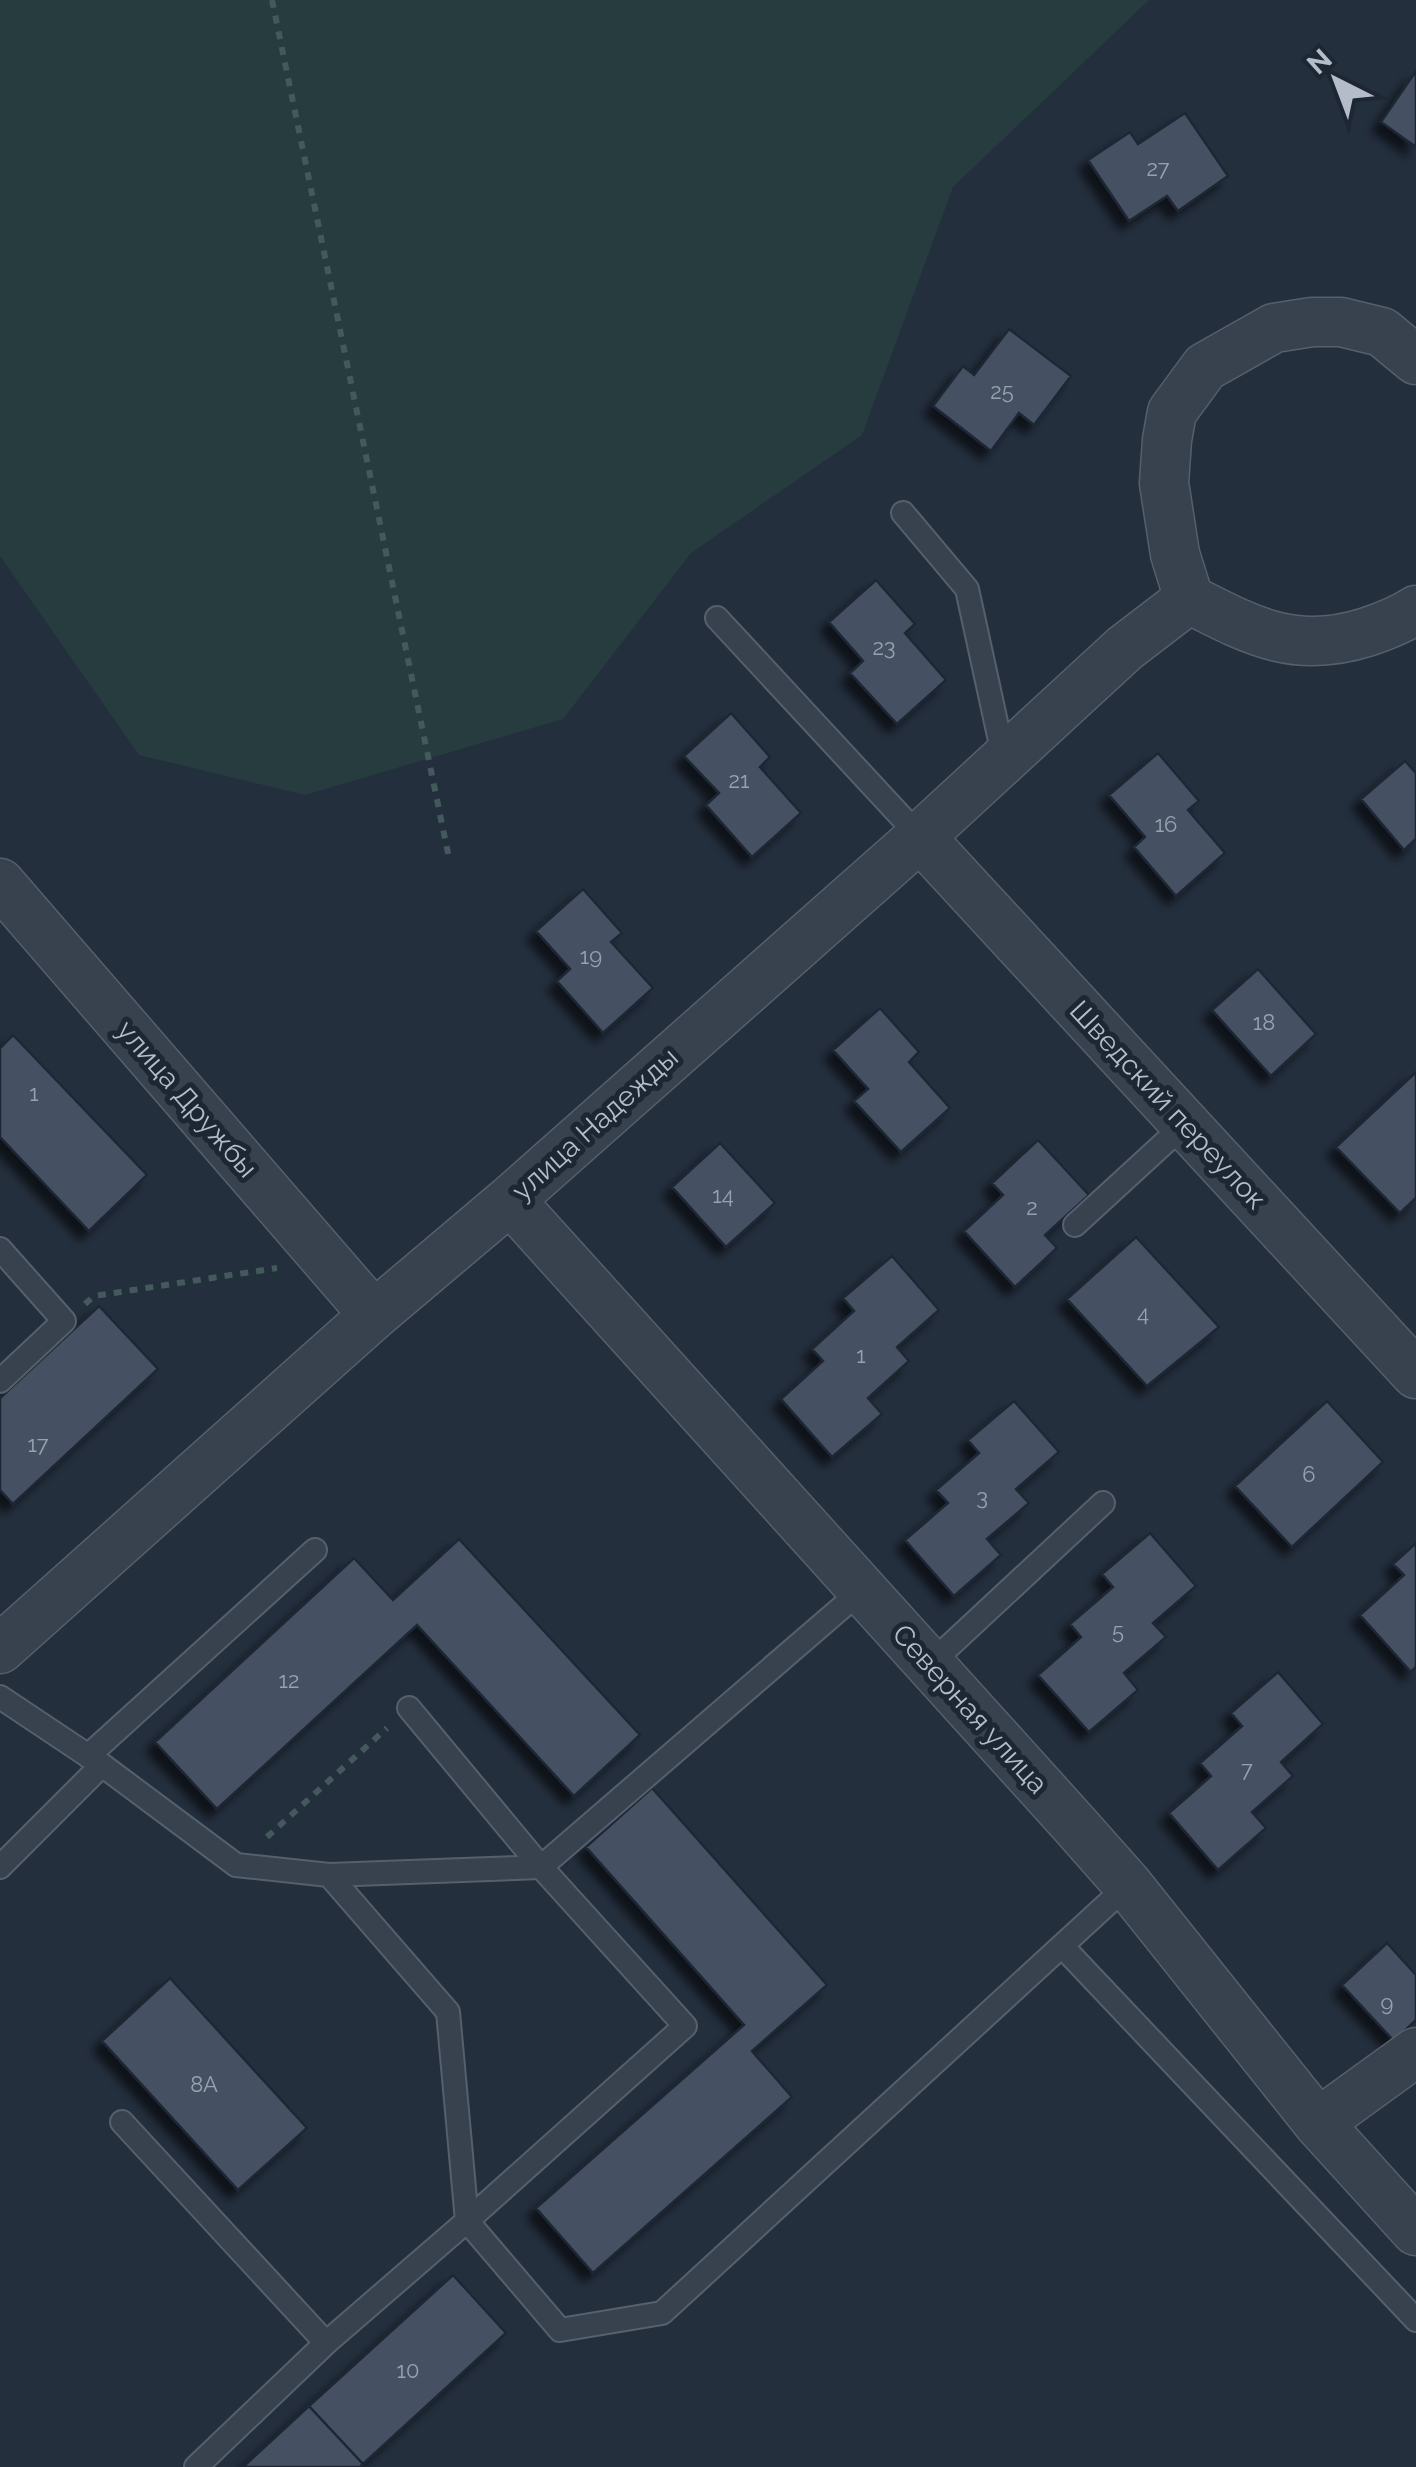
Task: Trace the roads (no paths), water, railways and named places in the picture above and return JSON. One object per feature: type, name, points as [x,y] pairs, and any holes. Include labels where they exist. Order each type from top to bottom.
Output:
[{"type":"street","points":[[1416,360],[1382,332],[1341,322],[1274,328],[1206,367],[1172,412],[1164,483],[1175,554],[1189,599],[1240,625],[1278,638],[1310,643],[1346,639],[1397,622],[1416,610]]},
{"type":"street","name":"улица Надежды","points":[[0,1649],[920,836],[1126,648],[1189,599]]},
{"type":"street","name":"Шведский переулок","points":[[920,836],[1412,1363]]},
{"type":"street","name":"улица Дружбы","points":[[0,883],[374,1315]]},
{"type":"street","name":"Северная улица","points":[[510,1200],[1128,1886],[1318,2123],[1416,2231]]},
{"type":"street","points":[[1318,2123],[1416,2052]]},
{"type":"lane","points":[[903,514],[967,589],[1004,759]]},
{"type":"lane","points":[[717,618],[920,836]]},
{"type":"lane","points":[[1074,1225],[1186,1124]]},
{"type":"lane","points":[[0,1249],[64,1321],[0,1381]]},
{"type":"lane","points":[[930,1664],[1103,1503]]},
{"type":"lane","points":[[0,1867],[95,1760],[315,1550]]},
{"type":"lane","points":[[0,1697],[95,1760],[236,1865],[329,1874],[541,1867],[862,1590]]},
{"type":"lane","points":[[196,2467],[326,2343],[685,2026],[541,1867],[409,1708]]},
{"type":"lane","points":[[329,1874],[448,2012],[467,2221],[560,2330],[662,2313],[1128,1886]]},
{"type":"lane","points":[[1062,1946],[1416,2320]]},
{"type":"lane","points":[[122,2122],[326,2343]]}]
